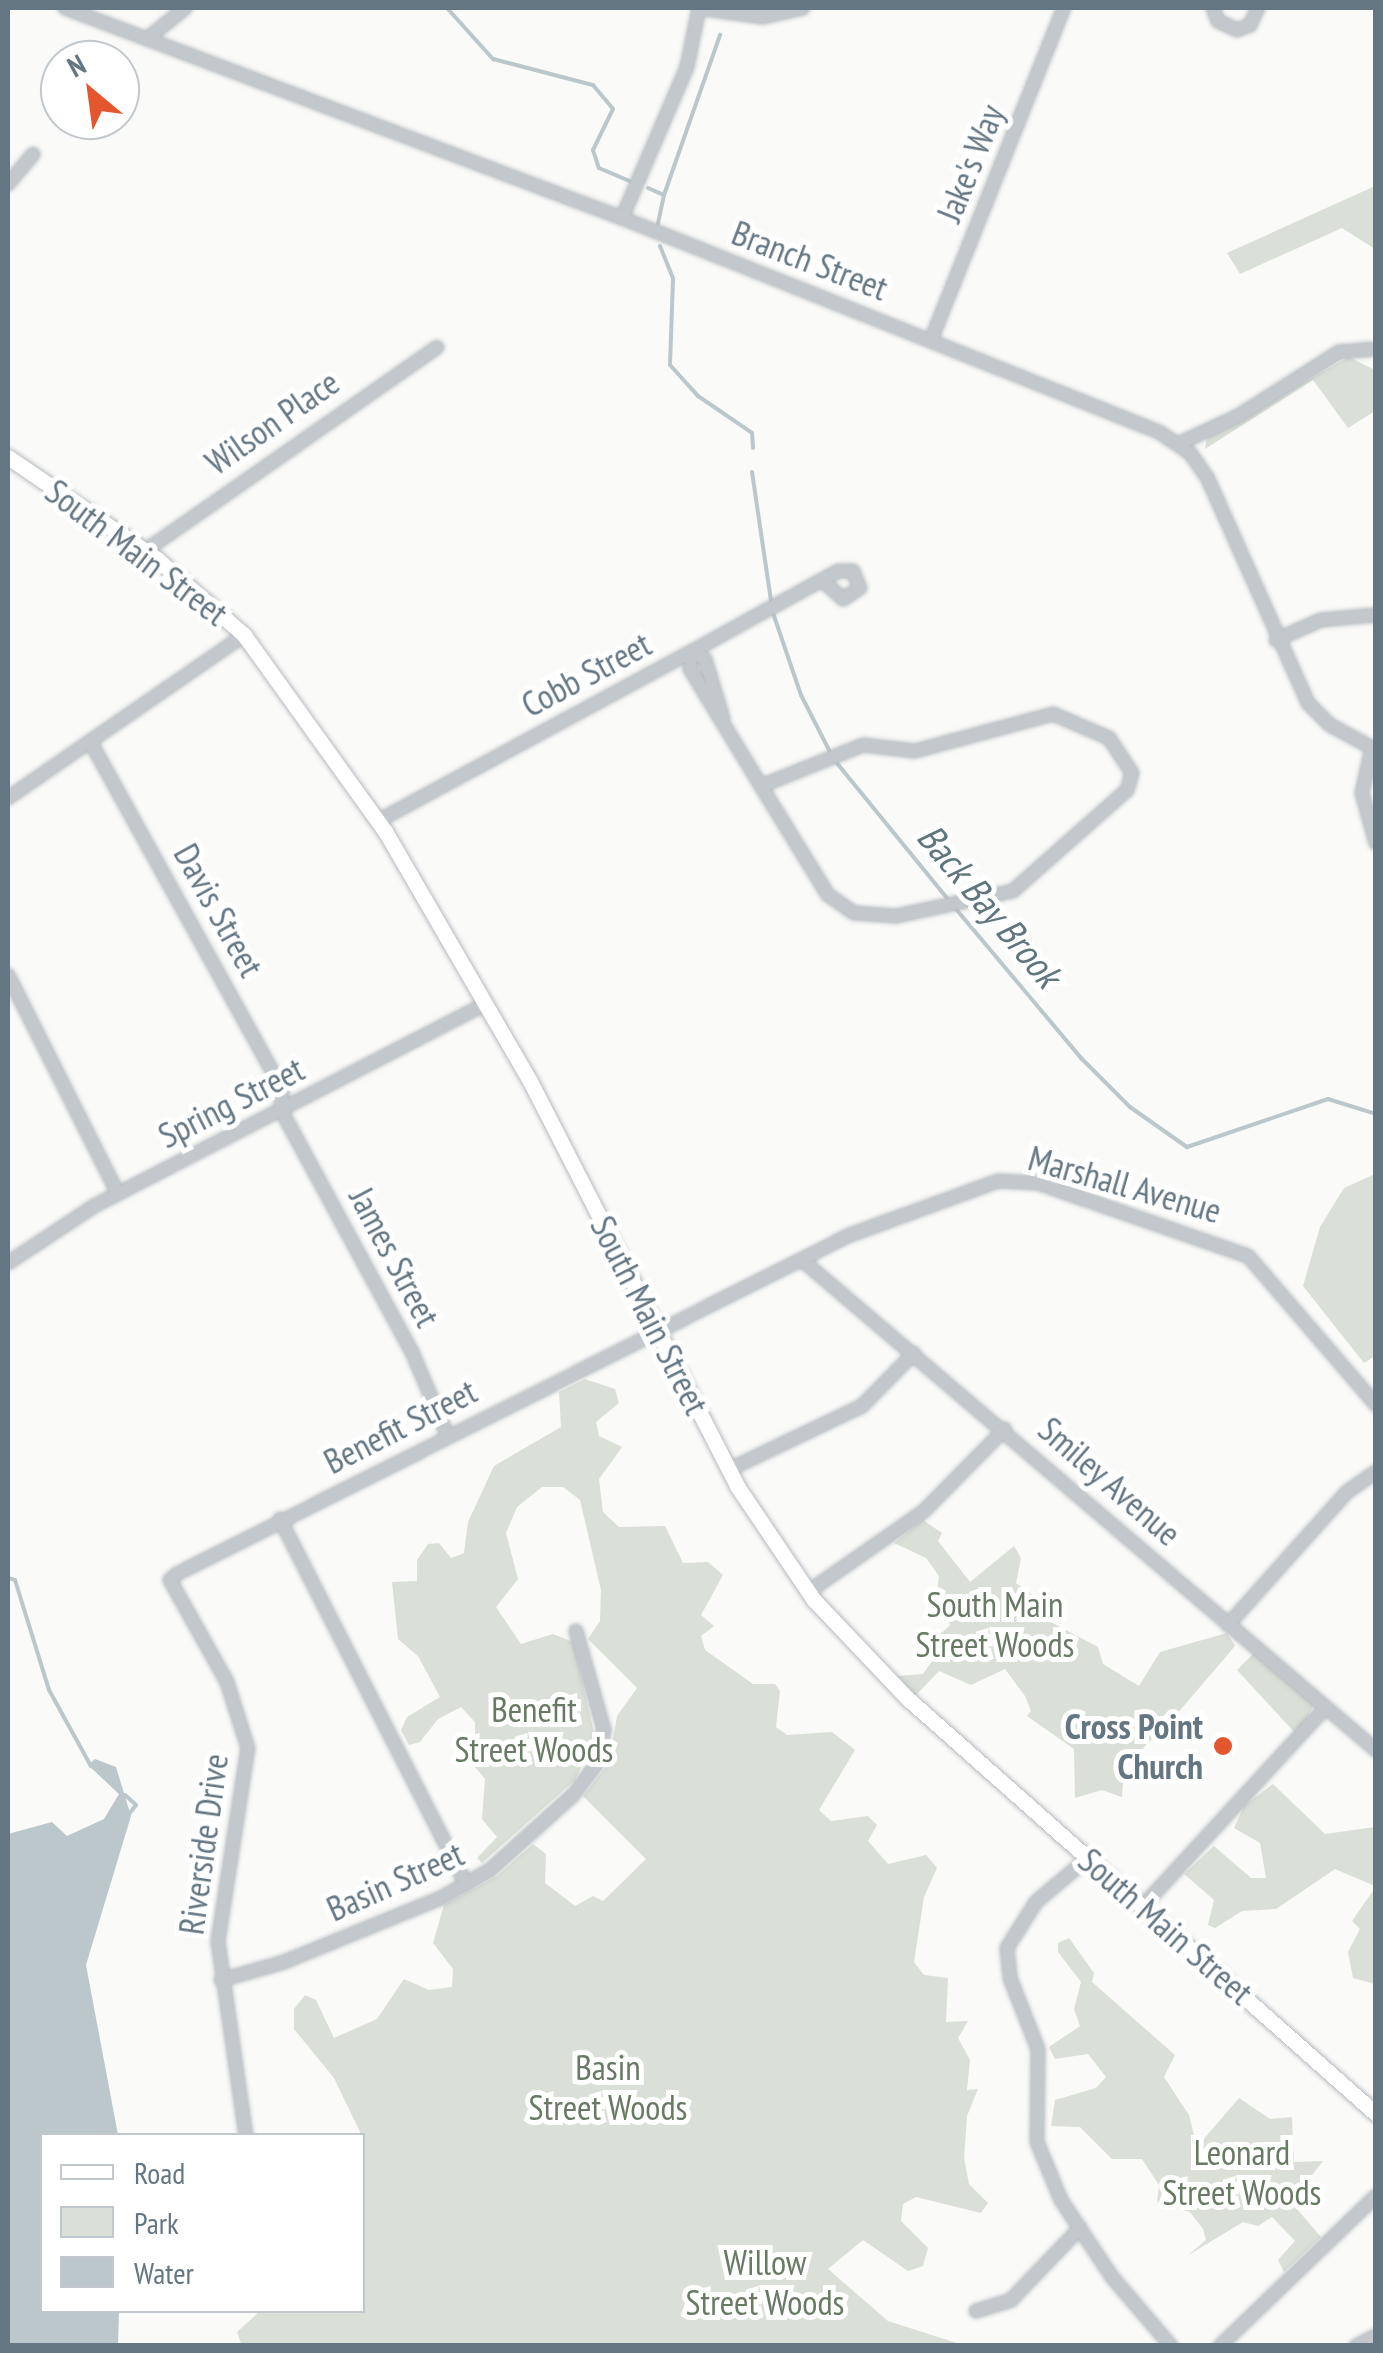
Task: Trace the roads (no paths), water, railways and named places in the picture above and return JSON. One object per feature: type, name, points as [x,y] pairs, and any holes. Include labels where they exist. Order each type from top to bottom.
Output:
[{"type":"main road","name":"South Main Street","points":[[8,457],[145,551],[244,635],[378,821],[487,1003],[728,1470],[808,1592],[895,1686],[1376,2114]]},
{"type":"street","name":"Branch Street","points":[[65,8],[622,218],[931,340],[1178,444],[1207,477],[1276,640],[1308,704],[1330,726],[1374,749]]},
{"type":"street","points":[[148,38],[185,8]]},
{"type":"street","points":[[622,218],[687,67],[699,8],[763,18],[803,8]]},
{"type":"street","name":"Jake's Way","points":[[931,340],[1064,8]]},
{"type":"street","points":[[1213,8],[1223,26],[1237,30],[1250,24],[1258,8]]},
{"type":"street","points":[[8,184],[33,154]]},
{"type":"street","name":"Wilson Place","points":[[145,551],[436,347]]},
{"type":"street","points":[[1178,444],[1238,416],[1340,352],[1371,348]]},
{"type":"street","name":"Cobb Street","points":[[378,821],[822,580]]},
{"type":"street","points":[[1276,640],[1321,620],[1376,615]]},
{"type":"street","points":[[8,798],[244,635]]},
{"type":"street","points":[[691,652],[690,669],[816,880],[840,906],[876,917],[1013,891],[1096,821],[1127,790],[1132,773],[1122,751],[1062,714],[915,752],[877,744],[832,757],[761,786]]},
{"type":"street","name":"Davis Street","points":[[90,741],[282,1088],[281,1110]]},
{"type":"street","points":[[1374,749],[1362,793],[1376,843]]},
{"type":"street","points":[[8,975],[118,1194]]},
{"type":"street","name":"Spring Street","points":[[8,1263],[118,1194],[487,1003]]},
{"type":"street","name":"James Street","points":[[281,1110],[412,1352],[448,1437]]},
{"type":"street","name":"Marshall Avenue","points":[[656,1330],[802,1260],[978,1185],[1038,1184],[1248,1256],[1376,1404]]},
{"type":"street","name":"Smiley Avenue","points":[[802,1260],[1005,1428],[1323,1710],[1376,1750]]},
{"type":"street","name":"Benefit Street","points":[[173,1578],[280,1519],[656,1330]]},
{"type":"street","points":[[728,1470],[862,1406],[914,1353]]},
{"type":"street","points":[[808,1592],[924,1511],[1005,1428]]},
{"type":"street","points":[[1228,1625],[1346,1492],[1376,1472]]},
{"type":"street","points":[[280,1519],[466,1884]]},
{"type":"street","name":"Riverside Drive","points":[[173,1578],[227,1682],[247,1738],[218,1941],[246,2133]]},
{"type":"street","name":"Basin Street","points":[[221,1980],[284,1962],[466,1884],[512,1852],[597,1764],[604,1730],[576,1631]]},
{"type":"street","points":[[1143,1906],[1323,1710]]},
{"type":"street","points":[[1088,1858],[1036,1902],[1008,1948],[1010,1978],[1038,2048],[1041,2161],[1080,2228],[1171,2346]]},
{"type":"street","points":[[1220,2346],[1376,2196]]},
{"type":"street","points":[[976,2311],[1010,2300],[1080,2228]]},
{"type":"street","points":[[1356,2346],[1376,2336]]},
{"type":"water","points":[[95,1759],[116,1767],[131,1816],[86,1965],[118,2133],[40,2133],[40,2313],[119,2313],[118,2345],[8,2345],[8,1834],[52,1822],[67,1836],[104,1819],[119,1794],[88,1765]]},
{"type":"waterway","name":"Back Bay Brook","points":[[447,8],[493,59],[593,85],[613,109],[593,150],[599,168],[630,181]]},
{"type":"waterway","points":[[664,195],[720,35]]},
{"type":"waterway","name":"Back Bay Brook","points":[[648,188],[664,195],[658,223]]},
{"type":"waterway","name":"Back Bay Brook","points":[[660,246],[673,279],[670,365],[698,396],[752,433],[753,448]]},
{"type":"waterway","name":"Back Bay Brook","points":[[752,472],[771,601]]},
{"type":"waterway","name":"Back Bay Brook","points":[[772,610],[801,695],[831,754]]},
{"type":"waterway","name":"Back Bay Brook","points":[[836,762],[950,902]]},
{"type":"waterway","name":"Back Bay Brook","points":[[956,909],[1082,1059],[1130,1107],[1187,1147],[1328,1099],[1376,1114]]},
{"type":"waterway","points":[[8,1578],[15,1580],[49,1690],[91,1766]]},
{"type":"waterway","points":[[125,1795],[136,1805],[129,1814]]},
{"type":"place","name":"Cross Point Church","points":[[1223,1746]]},
{"type":"park label","name":"South Main Street Woods","points":[[995,1624]]},
{"type":"park label","name":"Benefit Street Woods","points":[[534,1729]]},
{"type":"park label","name":"Basin Street Woods","points":[[608,2087]]},
{"type":"park label","name":"Leonard Street Woods","points":[[1242,2172]]},
{"type":"park label","name":"Willow Street Woods","points":[[765,2282]]}]
